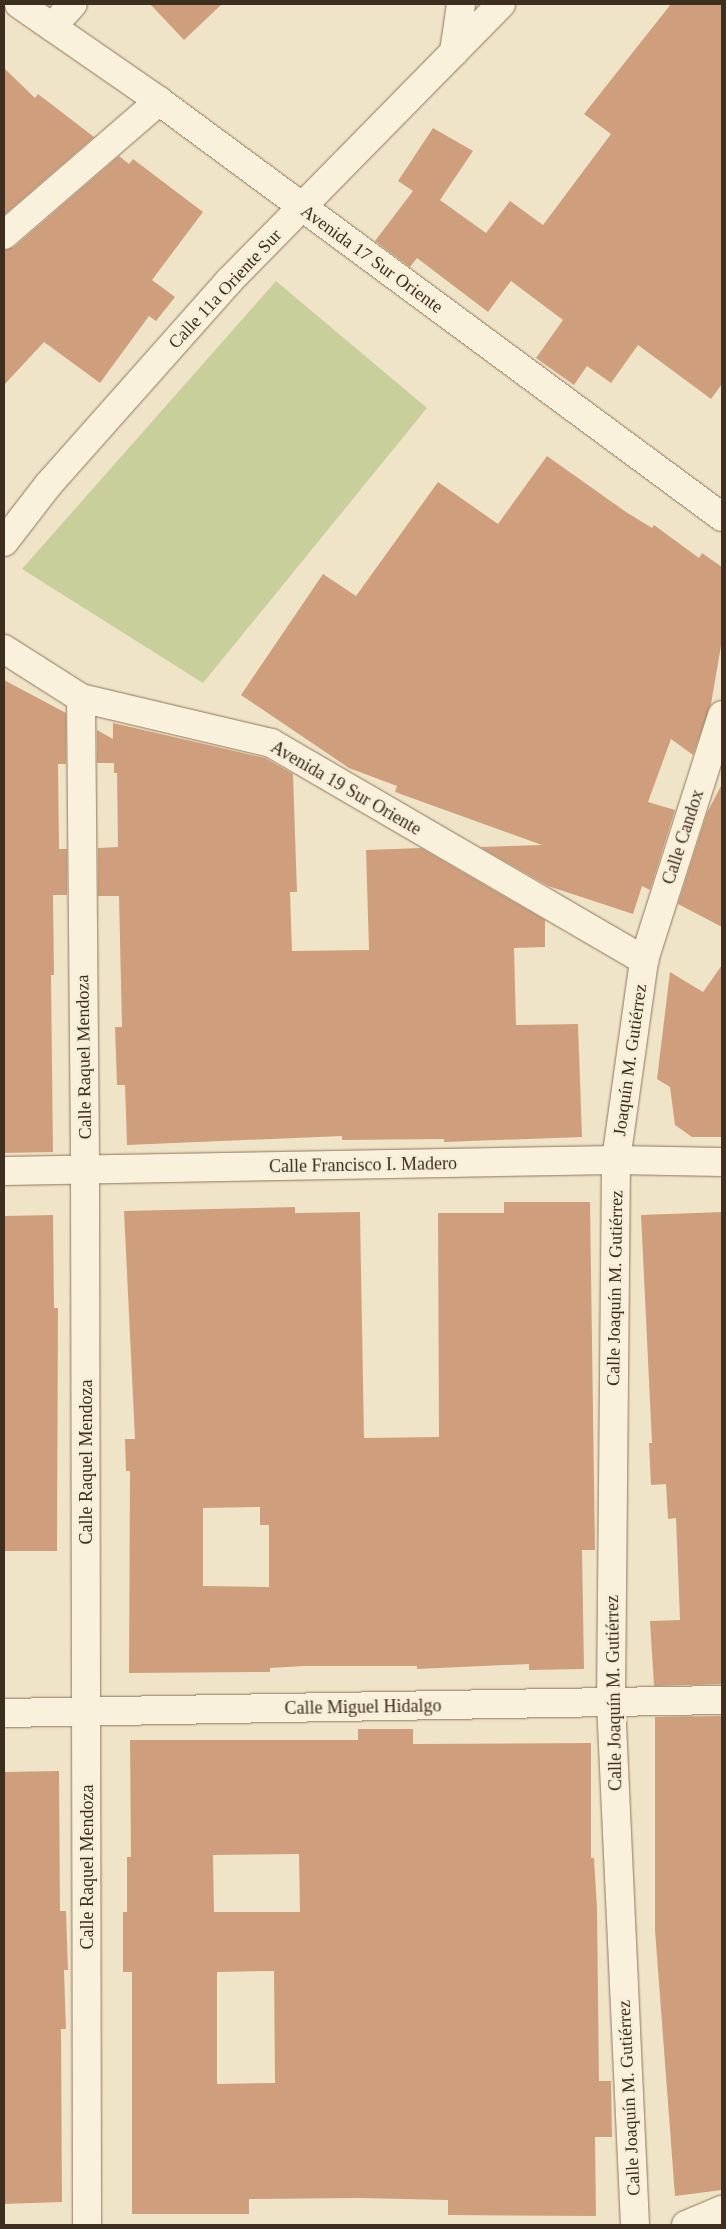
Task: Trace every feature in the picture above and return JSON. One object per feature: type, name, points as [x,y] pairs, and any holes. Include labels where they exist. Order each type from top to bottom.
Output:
[{"type":"street","name":"Avenida 17 Sur Oriente","points":[[19,4],[159,101],[722,518]]},
{"type":"street","points":[[52,27],[73,4]]},
{"type":"street","points":[[454,52],[461,4]]},
{"type":"street","name":"Calle 11a Oriente Sur","points":[[4,542],[54,478],[229,281],[303,209],[501,4]]},
{"type":"street","points":[[4,235],[159,101]]},
{"type":"street","name":"Avenida 19 Sur Oriente","points":[[4,649],[81,698],[271,743],[644,960]]},
{"type":"street","name":"Calle Raquel Mendoza","points":[[81,698],[86,1170],[87,2225]]},
{"type":"street","name":"Calle Candox","points":[[644,960],[722,714]]},
{"type":"street","name":"Joaquín M. Gutiérrez","points":[[616,1160],[644,960]]},
{"type":"street","name":"Calle Francisco I. Madero","points":[[4,1170],[616,1160],[722,1162]]},
{"type":"street","name":"Calle Joaquín M. Gutiérrez","points":[[616,1160],[611,1702],[635,2225]]},
{"type":"street","name":"Calle Miguel Hidalgo","points":[[4,1713],[722,1700]]},
{"type":"street","points":[[686,2225],[722,2210]]},
{"type":"green space","points":[[276,281],[427,408],[203,683],[22,569]]},
{"type":"building","points":[[150,4],[222,4],[184,40]]},
{"type":"building","points":[[671,4],[722,4],[722,384],[711,399],[638,345],[611,383],[587,366],[574,385],[536,358],[563,320],[511,281],[488,312],[417,258],[410,267],[375,241],[413,191],[398,181],[433,128],[473,151],[440,200],[486,233],[510,201],[543,225],[611,134],[584,114]]},
{"type":"building","points":[[4,68],[35,98],[38,94],[94,137],[4,215]]},
{"type":"building","points":[[119,156],[129,164],[133,159],[203,212],[152,280],[175,297],[156,321],[149,316],[100,383],[44,342],[4,385],[4,250],[14,247]]},
{"type":"building","points":[[547,456],[626,512],[652,528],[654,525],[699,558],[702,553],[722,567],[722,640],[711,704],[693,755],[671,739],[648,802],[675,810],[650,890],[642,886],[633,914],[548,886],[480,847],[542,845],[395,792],[397,786],[349,768],[241,695],[323,574],[356,596],[438,482],[498,524]]},
{"type":"building","points":[[4,680],[66,713],[66,764],[58,764],[59,849],[67,849],[67,895],[53,895],[54,975],[51,975],[53,1152],[4,1153]]},
{"type":"building","points":[[113,723],[265,758],[293,774],[297,892],[290,892],[292,951],[369,950],[366,850],[421,848],[545,920],[545,947],[514,948],[516,1025],[578,1024],[582,1137],[444,1142],[444,1139],[342,1140],[342,1136],[127,1145],[125,1085],[117,1085],[115,1027],[122,1027],[119,896],[98,896],[98,848],[118,847],[117,773],[114,773],[114,763],[97,763],[97,730],[113,739]]},
{"type":"building","points":[[722,784],[722,927],[678,904],[707,813]]},
{"type":"building","points":[[722,965],[722,1137],[692,1137],[675,1125],[670,1087],[657,1079],[670,972],[703,992]]},
{"type":"building","points":[[504,1202],[590,1202],[595,1550],[582,1550],[584,1669],[529,1670],[529,1664],[417,1669],[417,1666],[304,1666],[270,1668],[270,1672],[129,1673],[130,1471],[126,1471],[125,1439],[135,1439],[124,1211],[295,1207],[295,1213],[360,1212],[364,1438],[439,1437],[438,1213],[504,1213]],"holes":[[[260,1507],[260,1525],[269,1525],[269,1587],[203,1586],[203,1508]]]},
{"type":"building","points":[[722,1212],[722,1684],[654,1686],[650,1621],[680,1620],[676,1518],[668,1519],[666,1484],[651,1485],[649,1443],[652,1443],[641,1215]]},
{"type":"building","points":[[53,1215],[54,1308],[58,1308],[57,1551],[4,1551],[4,1216]]},
{"type":"building","points":[[722,1716],[722,2190],[675,2196],[655,1930],[655,1717]]},
{"type":"building","points":[[358,1729],[413,1729],[413,1744],[591,1743],[591,1858],[594,1858],[597,1908],[599,2081],[611,2081],[612,2137],[595,2137],[596,2216],[448,2215],[448,2200],[360,2198],[249,2199],[249,2214],[132,2214],[132,1972],[123,1972],[123,1912],[127,1912],[127,1857],[131,1857],[130,1740],[358,1740]],"holes":[[[299,1854],[300,1912],[214,1912],[213,1855]],[[274,1971],[275,2083],[217,2084],[217,1972]]]},
{"type":"building","points":[[59,1771],[60,1911],[66,1911],[68,1970],[64,1970],[66,2029],[61,2029],[62,2202],[4,2204],[4,1772]]}]
